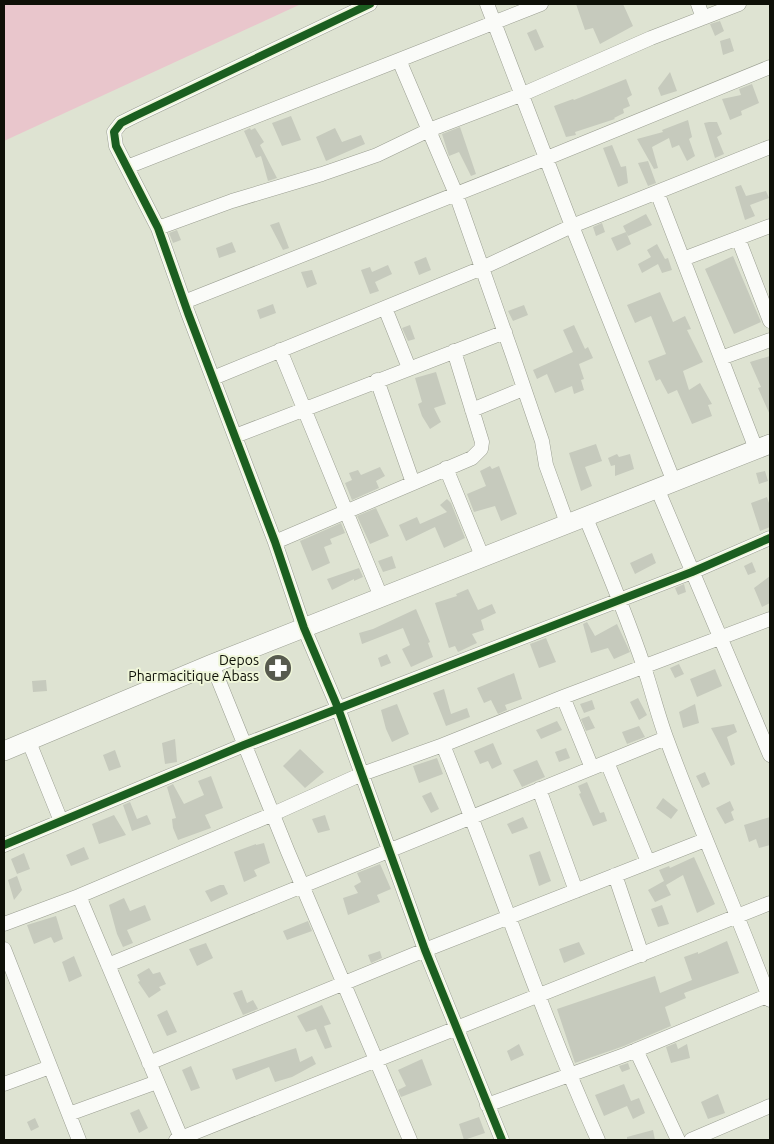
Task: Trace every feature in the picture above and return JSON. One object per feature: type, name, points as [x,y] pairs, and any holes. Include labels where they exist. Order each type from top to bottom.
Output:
[{"type":"main road","points":[[4,751],[212,664],[763,446]]},
{"type":"street","points":[[370,4],[121,123],[114,132],[116,146],[158,228],[275,542],[304,628],[338,708],[456,1029],[502,1140]]},
{"type":"street","points":[[487,4],[547,158],[666,485],[692,572],[770,755]]},
{"type":"street","points":[[127,168],[399,60],[412,53],[541,4]]},
{"type":"street","points":[[698,4],[703,18]]},
{"type":"street","points":[[158,228],[232,201],[377,155],[429,130],[523,94],[651,38],[739,4]]},
{"type":"street","points":[[399,60],[456,194],[542,441],[546,465],[566,523]]},
{"type":"street","points":[[184,302],[770,67]]},
{"type":"street","points":[[213,378],[482,268],[572,226],[770,146]]},
{"type":"street","points":[[657,192],[721,358],[763,446]]},
{"type":"street","points":[[683,260],[770,226]]},
{"type":"street","points":[[738,238],[770,321]]},
{"type":"street","points":[[385,308],[409,368]]},
{"type":"street","points":[[235,436],[505,332]]},
{"type":"street","points":[[721,358],[770,340]]},
{"type":"street","points":[[280,350],[347,511],[380,597]]},
{"type":"street","points":[[275,542],[472,458],[481,449],[482,442],[454,351]]},
{"type":"street","points":[[377,380],[413,483]]},
{"type":"street","points":[[472,410],[523,389]]},
{"type":"street","points":[[446,468],[482,556]]},
{"type":"street","points":[[487,1105],[769,998],[666,738],[644,667],[620,600],[585,516]]},
{"type":"street","points":[[4,845],[244,745],[692,572],[770,538]]},
{"type":"street","points":[[4,924],[79,896],[362,774],[770,619]]},
{"type":"street","points":[[212,664],[302,886],[409,1140]]},
{"type":"street","points":[[563,697],[592,768]]},
{"type":"street","points":[[108,965],[666,738]]},
{"type":"street","points":[[29,742],[61,821]]},
{"type":"street","points":[[443,744],[472,816],[538,996],[569,1075],[598,1140]]},
{"type":"street","points":[[607,762],[648,862]]},
{"type":"street","points":[[539,789],[576,890]]},
{"type":"street","points":[[149,1063],[343,983],[705,840]]},
{"type":"street","points":[[615,875],[642,955]]},
{"type":"street","points":[[79,896],[180,1140],[770,903]]},
{"type":"street","points":[[4,949],[80,1140]]},
{"type":"street","points":[[636,1050],[678,1140]]},
{"type":"street","points":[[4,1084],[50,1067]]},
{"type":"street","points":[[69,1114],[157,1082]]},
{"type":"street","points":[[691,1140],[717,1135],[770,1106]]},
{"type":"shaded area","points":[[4,4],[301,4],[4,141]]},
{"type":"building","points":[[576,4],[623,4],[633,26],[600,44],[593,28],[585,30]]},
{"type":"building","points":[[720,21],[724,31],[715,36],[710,24]]},
{"type":"building","points":[[536,29],[544,47],[535,51],[527,33]]},
{"type":"building","points":[[730,38],[734,51],[723,55],[720,41]]},
{"type":"building","points":[[670,72],[677,91],[661,96],[658,88]]},
{"type":"building","points":[[626,79],[632,95],[627,98],[630,106],[623,109],[624,113],[615,119],[575,132],[576,135],[566,137],[554,106]]},
{"type":"building","points":[[752,84],[759,103],[741,111],[742,115],[730,120],[722,99],[741,95],[739,89]]},
{"type":"building","points":[[291,116],[301,140],[282,146],[272,123]]},
{"type":"building","points":[[688,120],[692,137],[689,139],[695,156],[687,161],[679,145],[672,148],[669,138],[652,147],[658,168],[654,169],[637,139],[663,132],[662,130]]},
{"type":"building","points":[[717,122],[722,134],[717,137],[724,154],[715,158],[704,123]]},
{"type":"building","points":[[460,127],[476,174],[471,176],[459,152],[449,156],[442,134]]},
{"type":"building","points":[[250,128],[251,130],[255,128],[264,142],[260,145],[277,178],[268,181],[261,156],[256,158],[244,131]]},
{"type":"building","points":[[335,128],[342,142],[361,135],[365,144],[326,161],[316,137]]},
{"type":"building","points":[[612,145],[621,167],[626,166],[628,183],[618,187],[603,148]]},
{"type":"building","points":[[648,161],[656,183],[648,186],[638,163]]},
{"type":"building","points":[[741,185],[746,196],[766,191],[769,198],[750,205],[755,216],[745,220],[735,187]]},
{"type":"building","points":[[646,214],[652,225],[628,236],[623,226]]},
{"type":"building","points":[[279,222],[289,248],[283,250],[270,225]]},
{"type":"building","points":[[602,223],[605,232],[596,236],[593,227]]},
{"type":"building","points":[[177,230],[181,240],[173,243],[169,233]]},
{"type":"building","points":[[626,232],[631,244],[617,251],[611,238]]},
{"type":"building","points":[[232,242],[236,252],[219,258],[216,248]]},
{"type":"building","points":[[657,244],[665,259],[668,258],[672,270],[662,273],[658,264],[642,273],[638,264],[651,257],[647,250]]},
{"type":"building","points":[[733,256],[761,322],[734,334],[705,269]]},
{"type":"building","points":[[426,257],[431,270],[419,275],[414,262]]},
{"type":"building","points":[[388,265],[392,274],[375,282],[379,291],[370,294],[361,270],[370,267],[372,272]]},
{"type":"building","points":[[312,270],[317,284],[307,288],[301,272]]},
{"type":"building","points":[[660,292],[673,322],[685,316],[691,329],[687,330],[703,362],[683,371],[689,390],[700,383],[712,404],[708,405],[712,416],[692,424],[677,390],[668,394],[660,379],[656,381],[648,361],[666,354],[651,316],[635,323],[627,305]]},
{"type":"building","points":[[273,304],[276,313],[260,319],[257,310]]},
{"type":"building","points":[[524,305],[528,315],[513,321],[508,311]]},
{"type":"building","points":[[410,325],[415,339],[408,341],[402,328]]},
{"type":"building","points":[[574,325],[585,349],[588,347],[593,358],[579,364],[584,379],[581,380],[584,390],[574,394],[572,386],[555,393],[547,374],[537,379],[533,370],[573,352],[563,330]]},
{"type":"building","points":[[770,356],[770,415],[758,388],[761,387],[750,362]]},
{"type":"building","points":[[436,372],[446,404],[434,408],[441,422],[430,429],[422,416],[418,404],[422,402],[415,378]]},
{"type":"building","points":[[596,444],[602,461],[585,467],[592,486],[581,491],[569,453]]},
{"type":"building","points":[[617,454],[619,457],[630,454],[634,469],[615,476],[615,465],[611,466],[608,458]]},
{"type":"building","points":[[490,466],[492,469],[499,466],[517,514],[501,521],[495,506],[474,512],[467,494],[486,486],[480,471]]},
{"type":"building","points":[[380,467],[385,476],[376,481],[379,488],[352,500],[345,483],[352,480],[349,473],[358,470],[361,475]]},
{"type":"building","points":[[765,471],[768,481],[759,484],[756,473]]},
{"type":"building","points":[[767,497],[770,506],[770,527],[760,531],[751,503]]},
{"type":"building","points":[[447,499],[451,503],[465,538],[444,548],[435,527],[406,541],[399,525],[417,517],[420,524],[447,512],[440,505]]},
{"type":"building","points":[[376,508],[389,536],[370,544],[357,516]]},
{"type":"building","points":[[341,523],[345,533],[330,539],[332,544],[324,547],[330,563],[312,571],[300,541]]},
{"type":"building","points":[[652,553],[656,563],[635,574],[630,563]]},
{"type":"building","points":[[392,556],[396,568],[383,572],[378,561]]},
{"type":"building","points":[[752,562],[756,572],[748,575],[744,566]]},
{"type":"building","points":[[359,568],[363,577],[354,581],[354,579],[332,590],[327,579]]},
{"type":"building","points":[[770,576],[770,603],[762,607],[754,588]]},
{"type":"building","points":[[684,584],[686,592],[678,595],[675,588]]},
{"type":"building","points":[[468,589],[478,610],[492,604],[496,613],[481,620],[484,630],[472,634],[477,643],[458,652],[455,646],[449,648],[435,603],[457,596],[456,594]]},
{"type":"building","points":[[416,609],[430,642],[428,643],[433,657],[411,667],[402,649],[410,645],[403,628],[362,644],[359,633],[373,629]]},
{"type":"building","points":[[587,622],[595,636],[617,624],[630,652],[614,659],[608,648],[591,653],[583,624]]},
{"type":"building","points":[[546,638],[556,662],[539,668],[530,644]]},
{"type":"building","points":[[387,654],[391,663],[381,667],[378,658]]},
{"type":"building","points":[[679,664],[684,674],[675,678],[670,668]]},
{"type":"building","points":[[715,669],[722,686],[697,697],[690,679]]},
{"type":"building","points":[[514,673],[522,699],[505,705],[507,710],[498,714],[491,700],[484,703],[477,688]]},
{"type":"building","points":[[46,680],[47,691],[33,692],[32,681]]},
{"type":"building","points":[[444,689],[451,714],[467,708],[470,717],[446,726],[433,693]]},
{"type":"building","points":[[638,698],[647,715],[639,720],[630,702]]},
{"type":"building","points":[[592,700],[595,709],[584,713],[580,704]]},
{"type":"building","points":[[397,704],[409,734],[392,742],[381,710]]},
{"type":"building","points":[[695,704],[699,723],[683,728],[679,712]]},
{"type":"building","points":[[589,716],[595,728],[586,731],[581,719]]},
{"type":"building","points":[[557,721],[562,730],[541,739],[536,730]]},
{"type":"building","points":[[734,724],[737,732],[727,737],[735,764],[731,766],[711,728]]},
{"type":"building","points":[[639,726],[645,737],[627,744],[622,732]]},
{"type":"building","points":[[175,739],[177,762],[165,764],[162,743]]},
{"type":"building","points":[[493,743],[502,764],[492,769],[488,761],[480,764],[474,751]]},
{"type":"building","points":[[566,748],[570,758],[559,762],[555,752]]},
{"type":"building","points":[[300,749],[324,772],[305,788],[283,766]]},
{"type":"building","points":[[115,750],[121,767],[109,771],[103,755]]},
{"type":"building","points":[[437,758],[443,774],[419,783],[413,766]]},
{"type":"building","points":[[537,760],[545,777],[522,787],[513,770]]},
{"type":"building","points":[[705,772],[710,784],[702,788],[696,776]]},
{"type":"building","points":[[211,776],[223,808],[205,815],[211,828],[178,840],[173,828],[172,819],[176,818],[167,787],[173,784],[184,804],[204,795],[198,781]]},
{"type":"building","points":[[587,782],[600,813],[604,812],[607,821],[593,826],[579,794],[581,793],[578,786]]},
{"type":"building","points":[[431,792],[439,809],[431,813],[422,796]]},
{"type":"building","points":[[663,798],[678,810],[671,819],[656,808]]},
{"type":"building","points":[[730,801],[734,810],[731,812],[734,820],[725,824],[716,808]]},
{"type":"building","points":[[130,802],[137,819],[147,815],[151,824],[132,831],[123,805]]},
{"type":"building","points":[[114,815],[126,835],[99,844],[92,824]]},
{"type":"building","points":[[325,815],[330,830],[318,833],[312,819]]},
{"type":"building","points":[[523,817],[528,828],[512,834],[507,824]]},
{"type":"building","points":[[770,817],[770,845],[759,848],[756,839],[749,842],[744,825]]},
{"type":"building","points":[[264,843],[270,863],[254,870],[257,876],[244,882],[234,852]]},
{"type":"building","points":[[84,847],[89,859],[71,866],[66,855]]},
{"type":"building","points":[[540,851],[551,881],[539,886],[529,855]]},
{"type":"building","points":[[24,853],[30,869],[17,874],[11,859]]},
{"type":"building","points":[[694,857],[715,904],[697,913],[683,875],[666,885],[671,895],[655,902],[648,890],[664,881],[659,870],[669,866],[670,868]]},
{"type":"building","points":[[380,864],[391,889],[377,895],[380,902],[348,915],[343,898],[358,893],[354,886],[361,882],[357,873]]},
{"type":"building","points":[[17,876],[22,890],[14,900],[8,880]]},
{"type":"building","points":[[224,885],[228,894],[211,902],[205,891]]},
{"type":"building","points":[[124,898],[130,911],[145,905],[151,920],[127,930],[133,943],[123,947],[117,934],[109,905]]},
{"type":"building","points":[[662,905],[669,924],[658,927],[651,909]]},
{"type":"building","points":[[56,916],[63,939],[54,943],[51,937],[34,944],[27,925]]},
{"type":"building","points":[[308,921],[312,931],[287,940],[283,931]]},
{"type":"building","points":[[727,941],[739,973],[684,993],[686,998],[665,1007],[671,1026],[624,1046],[575,1063],[557,1009],[655,976],[660,993],[692,980],[684,957],[698,952],[698,954]]},
{"type":"building","points":[[579,942],[585,954],[564,963],[559,949]]},
{"type":"building","points":[[206,943],[213,958],[197,966],[189,949]]},
{"type":"building","points":[[380,951],[382,958],[371,963],[368,955]]},
{"type":"building","points":[[74,956],[82,976],[69,982],[62,962]]},
{"type":"building","points":[[149,968],[153,974],[160,972],[166,984],[159,987],[161,990],[149,998],[138,982],[140,981],[137,975]]},
{"type":"building","points":[[242,990],[247,1003],[253,1000],[258,1009],[243,1015],[233,993]]},
{"type":"building","points":[[322,1005],[331,1024],[324,1026],[332,1047],[325,1049],[316,1029],[306,1032],[297,1016]]},
{"type":"building","points":[[167,1010],[177,1032],[167,1036],[157,1015]]},
{"type":"building","points":[[676,1043],[678,1049],[687,1044],[690,1058],[671,1063],[666,1047]]},
{"type":"building","points":[[519,1044],[524,1055],[511,1061],[507,1051]]},
{"type":"building","points":[[296,1048],[300,1062],[312,1056],[316,1064],[292,1077],[275,1082],[269,1067],[236,1080],[232,1069]]},
{"type":"building","points":[[422,1059],[432,1085],[401,1097],[398,1090],[406,1086],[398,1070]]},
{"type":"building","points":[[628,1063],[630,1069],[622,1072],[619,1066]]},
{"type":"building","points":[[191,1066],[200,1088],[191,1091],[182,1070]]},
{"type":"building","points":[[624,1084],[631,1101],[639,1098],[645,1113],[633,1119],[627,1106],[604,1116],[595,1095]]},
{"type":"building","points":[[718,1094],[725,1113],[708,1119],[701,1102]]},
{"type":"building","points":[[139,1109],[148,1128],[139,1133],[130,1113]]},
{"type":"building","points":[[479,1117],[485,1133],[464,1140],[459,1124]]},
{"type":"building","points":[[35,1118],[39,1127],[31,1131],[27,1122]]},
{"type":"building","points":[[653,1130],[655,1140],[627,1140],[627,1137]]},
{"type":"cycle path","points":[[370,4],[135,116],[121,123],[114,132],[116,146],[158,228],[188,313],[275,542],[304,628],[338,708],[425,950],[502,1140]]},
{"type":"cycle path","points":[[4,845],[244,745],[692,572],[770,538]]},
{"type":"place","name":"Depos Pharmacitique Abass","points":[[278,668]]}]
